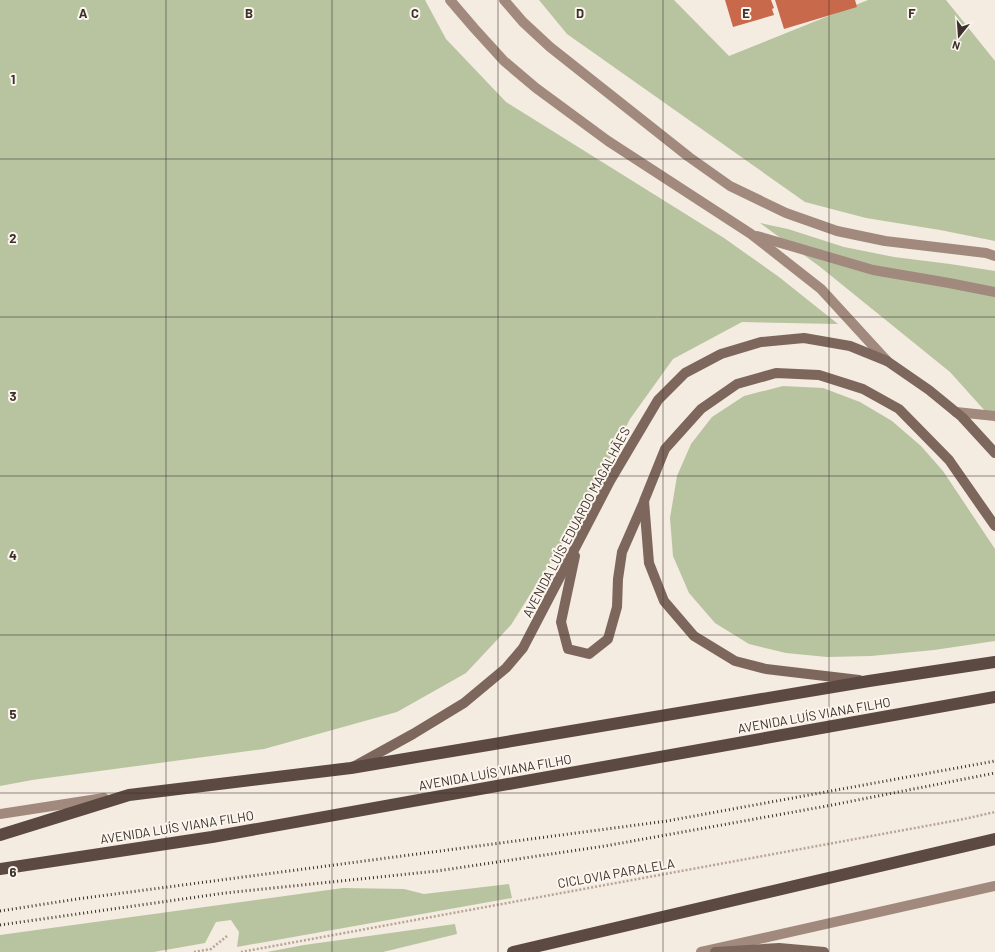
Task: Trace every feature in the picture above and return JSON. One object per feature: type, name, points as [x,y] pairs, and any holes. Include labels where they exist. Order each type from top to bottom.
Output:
[{"type":"highway","points":[[0,835],[129,795],[351,768],[995,662]]},
{"type":"highway","name":"AVENIDA LUÍS VIANA FILHO","points":[[0,869],[212,837],[995,697]]},
{"type":"highway","points":[[513,952],[995,838]]},
{"type":"main road","name":"AVENIDA LUÍS EDUARDO MAGALHÃES","points":[[351,768],[413,734],[464,703],[506,668],[523,648],[610,481],[658,400],[685,373],[721,354],[761,342],[804,338],[850,346],[887,361],[929,390],[962,417],[995,453]]},
{"type":"main road","points":[[578,542],[561,622],[568,649],[589,654],[608,638],[617,607],[618,579],[622,552],[665,449],[701,409],[737,384],[776,373],[819,375],[863,388],[898,409],[950,460],[995,526]]},
{"type":"main road","points":[[644,501],[649,563],[664,601],[694,636],[735,662],[766,669],[868,682]]},
{"type":"main road","points":[[715,952],[779,948],[824,952]]},
{"type":"street","points":[[450,0],[504,61],[536,88],[608,141],[751,234],[821,289],[887,361]]},
{"type":"street","points":[[504,0],[523,22],[550,47],[689,157],[730,186],[786,213],[837,231],[885,241],[946,248],[995,256]]},
{"type":"street","points":[[751,234],[873,270],[995,292]]},
{"type":"street","points":[[956,412],[995,416]]},
{"type":"street","points":[[0,814],[129,795]]},
{"type":"street","points":[[701,952],[995,886]]},
{"type":"path","name":"CICLOVIA PARALELA","points":[[241,952],[956,821],[995,812]]},
{"type":"path","points":[[194,952],[211,949],[228,936]]},
{"type":"green space","points":[[0,0],[425,0],[446,39],[506,102],[724,238],[779,277],[838,324],[742,322],[673,359],[630,419],[588,502],[511,625],[466,673],[397,712],[264,749],[32,780],[0,786]]},
{"type":"green space","points":[[539,0],[674,0],[729,56],[868,0],[946,0],[995,61],[995,241],[866,218],[805,202],[567,34]]},
{"type":"green space","points":[[760,223],[788,229],[844,247],[894,257],[995,271],[995,422],[950,372],[819,266]]},
{"type":"green space","points":[[783,386],[823,388],[860,402],[892,421],[921,446],[943,471],[995,549],[995,641],[934,650],[871,656],[827,657],[786,653],[749,644],[715,623],[689,593],[673,556],[670,518],[677,476],[691,444],[712,417],[744,396]]},
{"type":"green space","points":[[509,884],[512,898],[237,947],[239,932],[231,920],[216,922],[205,943],[154,952],[0,952],[0,935],[343,888],[404,889],[424,894]]},
{"type":"green space","points":[[455,924],[457,934],[383,952],[267,952],[304,945]]},
{"type":"building","points":[[725,0],[771,0],[774,8],[772,9],[774,15],[733,27]]},
{"type":"building","points":[[775,0],[855,0],[857,7],[784,29]]},
{"type":"railway","points":[[0,911],[77,899],[667,821],[995,761]]},
{"type":"railway","points":[[0,925],[225,893],[437,871],[605,846],[827,806],[995,773]]}]
